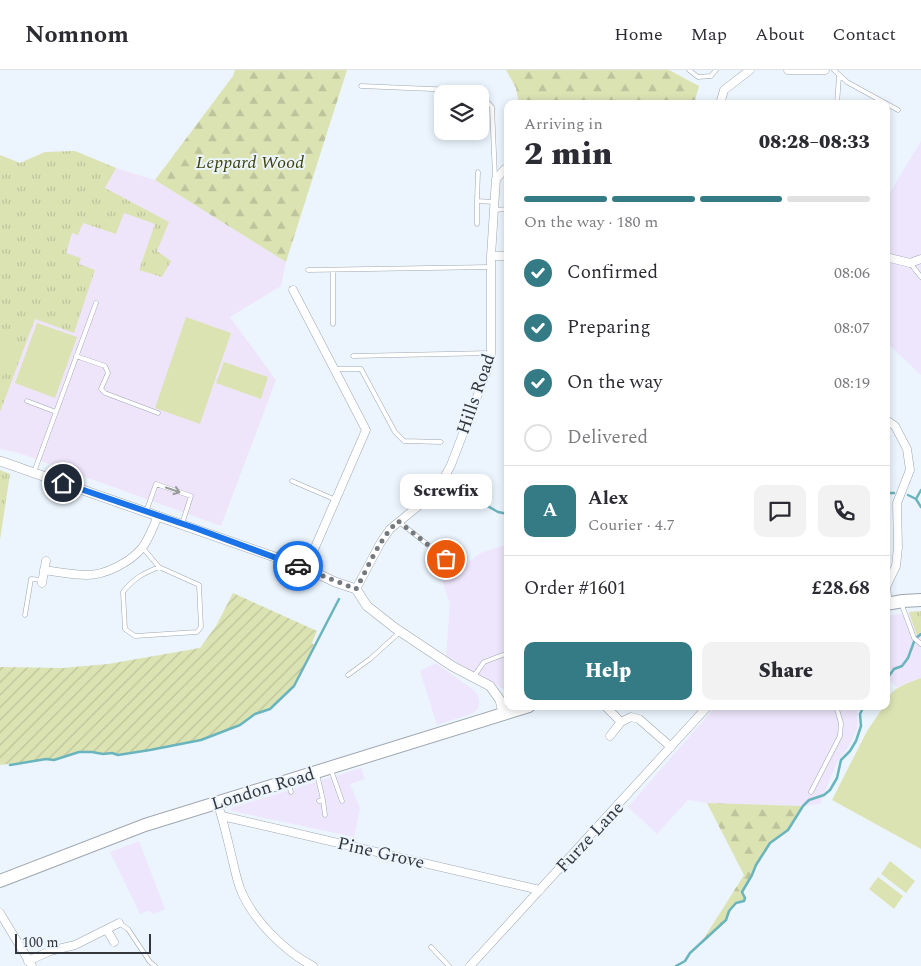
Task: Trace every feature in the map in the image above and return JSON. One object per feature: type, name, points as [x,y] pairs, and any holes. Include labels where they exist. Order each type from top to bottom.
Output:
[{"type":"highway","points":[[890,603],[921,600]]},
{"type":"highway","name":"London Road","points":[[0,881],[105,840],[217,802],[320,777],[516,710]]},
{"type":"street","points":[[721,100],[724,90],[750,70]]},
{"type":"street","points":[[788,70],[825,70]]},
{"type":"street","points":[[496,180],[504,170]]},
{"type":"street","name":"Hills Road","points":[[356,589],[390,529],[432,495],[445,477],[484,377],[492,353],[491,256],[496,180]]},
{"type":"street","points":[[491,256],[504,256]]},
{"type":"street","points":[[890,258],[910,263],[921,259]]},
{"type":"street","points":[[294,290],[366,430],[306,568]]},
{"type":"street","points":[[890,423],[895,426],[907,449],[910,470],[898,503],[896,566],[890,579]]},
{"type":"street","points":[[0,461],[306,568],[335,582],[356,589],[367,606],[400,632],[452,666],[490,686],[500,700],[503,714]]},
{"type":"street","points":[[44,570],[89,576],[127,561],[142,547],[158,516]]},
{"type":"street","points":[[42,581],[46,561]]},
{"type":"street","points":[[609,710],[621,722]]},
{"type":"street","name":"Furze Lane","points":[[470,966],[704,710]]},
{"type":"street","points":[[610,736],[621,722],[631,717],[639,719],[671,747]]},
{"type":"street","points":[[217,802],[240,888],[248,904],[284,946],[302,961],[313,966]]},
{"type":"street","name":"Pine Grove","points":[[222,816],[540,890]]},
{"type":"street","points":[[0,913],[30,963],[50,951],[75,945],[119,923]]},
{"type":"street","points":[[107,930],[114,942]]},
{"type":"lane","points":[[689,70],[698,77],[711,76],[716,70]]},
{"type":"lane","points":[[834,70],[847,82],[880,100]]},
{"type":"lane","points":[[838,100],[839,76]]},
{"type":"lane","points":[[361,86],[434,89]]},
{"type":"lane","points":[[489,104],[492,107],[496,180]]},
{"type":"lane","points":[[890,106],[898,110]]},
{"type":"lane","points":[[477,224],[478,172]]},
{"type":"lane","points":[[477,202],[504,208]]},
{"type":"lane","points":[[910,263],[921,277]]},
{"type":"lane","points":[[308,270],[491,267]]},
{"type":"lane","points":[[333,270],[333,324]]},
{"type":"lane","points":[[33,473],[96,303]]},
{"type":"lane","points":[[353,356],[492,353]]},
{"type":"lane","points":[[76,356],[105,366],[108,373],[101,389],[105,394],[158,413]]},
{"type":"lane","points":[[335,369],[361,370],[394,432],[404,441],[441,442]]},
{"type":"lane","points":[[27,401],[56,412]]},
{"type":"lane","points":[[292,482],[336,500]]},
{"type":"lane","points":[[146,512],[156,484],[191,496],[182,524]]},
{"type":"lane","points":[[398,521],[446,559]]},
{"type":"lane","points":[[142,547],[159,567],[199,585],[201,626],[197,632],[135,636],[125,629],[123,592],[130,582],[141,574],[159,567]]},
{"type":"lane","points":[[25,615],[31,578],[42,581]]},
{"type":"lane","points":[[903,601],[903,608],[915,639],[921,644]]},
{"type":"lane","points":[[348,675],[370,659],[400,632]]},
{"type":"lane","points":[[474,676],[484,662],[504,654]]},
{"type":"lane","points":[[811,792],[840,736],[841,723],[837,710]]},
{"type":"lane","points":[[320,777],[319,792],[325,815]]},
{"type":"lane","points":[[320,777],[342,801]]},
{"type":"lane","points":[[119,923],[128,929],[150,962],[155,966]]},
{"type":"lane","points":[[431,947],[449,966]]},
{"type":"shaded area","points":[[921,141],[921,375],[890,346],[890,192]]},
{"type":"shaded area","points":[[75,151],[116,168],[155,180],[286,262],[281,286],[230,317],[276,380],[221,526],[19,453],[0,449],[0,155],[20,163],[45,152]]},
{"type":"shaded area","points":[[504,545],[504,689],[446,656],[450,603],[442,581],[481,553]]},
{"type":"shaded area","points":[[921,611],[921,678],[897,687],[890,681],[890,615]]},
{"type":"shaded area","points":[[436,663],[475,691],[479,699],[479,707],[474,713],[437,725],[420,671]]},
{"type":"shaded area","points":[[713,710],[858,710],[857,729],[849,746],[837,762],[820,804],[803,806],[707,803],[688,800],[657,834],[628,807]]},
{"type":"shaded area","points":[[361,768],[365,779],[350,784],[360,808],[354,837],[232,811],[231,808]]},
{"type":"shaded area","points":[[139,841],[165,909],[153,914],[147,911],[140,914],[110,852]]},
{"type":"green space","name":"Leppard Wood","points":[[235,70],[347,70],[286,262],[155,180],[233,76]]},
{"type":"green space","points":[[506,70],[669,70],[699,86],[695,100],[518,100],[516,88]]},
{"type":"green space","points":[[75,151],[116,168],[105,188],[169,222],[157,251],[171,261],[162,277],[139,270],[155,224],[124,213],[116,234],[83,223],[78,235],[72,233],[66,253],[81,258],[79,264],[95,270],[74,333],[35,319],[0,412],[0,155],[20,163],[45,152]]},
{"type":"green space","points":[[186,317],[231,333],[200,424],[155,408]]},
{"type":"green space","points":[[37,323],[77,337],[55,398],[15,383]]},
{"type":"green space","points":[[0,342],[13,347],[0,383]]},
{"type":"green space","points":[[224,362],[268,377],[261,399],[216,383]]},
{"type":"green space","points":[[0,470],[10,474],[0,540]]},
{"type":"green space","points":[[233,593],[317,631],[309,658],[294,686],[270,709],[255,714],[240,725],[201,740],[125,754],[79,752],[54,760],[46,759],[0,765],[0,667],[63,668],[108,664],[200,648],[216,626]]},
{"type":"green space","points":[[921,611],[921,632],[917,636],[909,612]]},
{"type":"green space","points":[[921,678],[921,849],[832,800],[867,731],[881,710],[890,710],[890,695],[904,685]]},
{"type":"green space","points":[[707,803],[803,806],[788,830],[770,843],[756,865],[742,892],[745,898],[744,901],[733,907],[729,917],[723,924],[699,946],[744,875]]},
{"type":"green space","points":[[890,861],[915,881],[906,893],[881,874]]},
{"type":"green space","points":[[878,877],[903,896],[894,909],[869,889]]},
{"type":"waterway","points":[[449,489],[504,513]]},
{"type":"waterway","points":[[908,495],[916,499],[921,490]]},
{"type":"waterway","points":[[916,499],[921,507]]},
{"type":"waterway","points":[[10,765],[46,759],[54,760],[79,752],[112,753],[118,755],[150,750],[201,740],[240,725],[255,714],[270,709],[294,686],[339,599]]},
{"type":"waterway","points":[[890,674],[894,669],[902,666],[908,658],[915,639],[921,634]]},
{"type":"waterway","points":[[676,966],[685,961],[690,953],[726,920],[729,911],[736,903],[744,901],[745,898],[742,892],[770,843],[788,830],[809,800],[824,795],[830,790],[837,778],[841,760],[856,741],[861,726],[860,714],[862,710]]},
{"type":"way so far","points":[[298,566],[356,589],[381,542],[398,521],[446,559]]},
{"type":"place","name":"Screwfix","points":[[446,559]]},
{"type":"route","points":[[63,483],[195,528],[298,566]]}]
